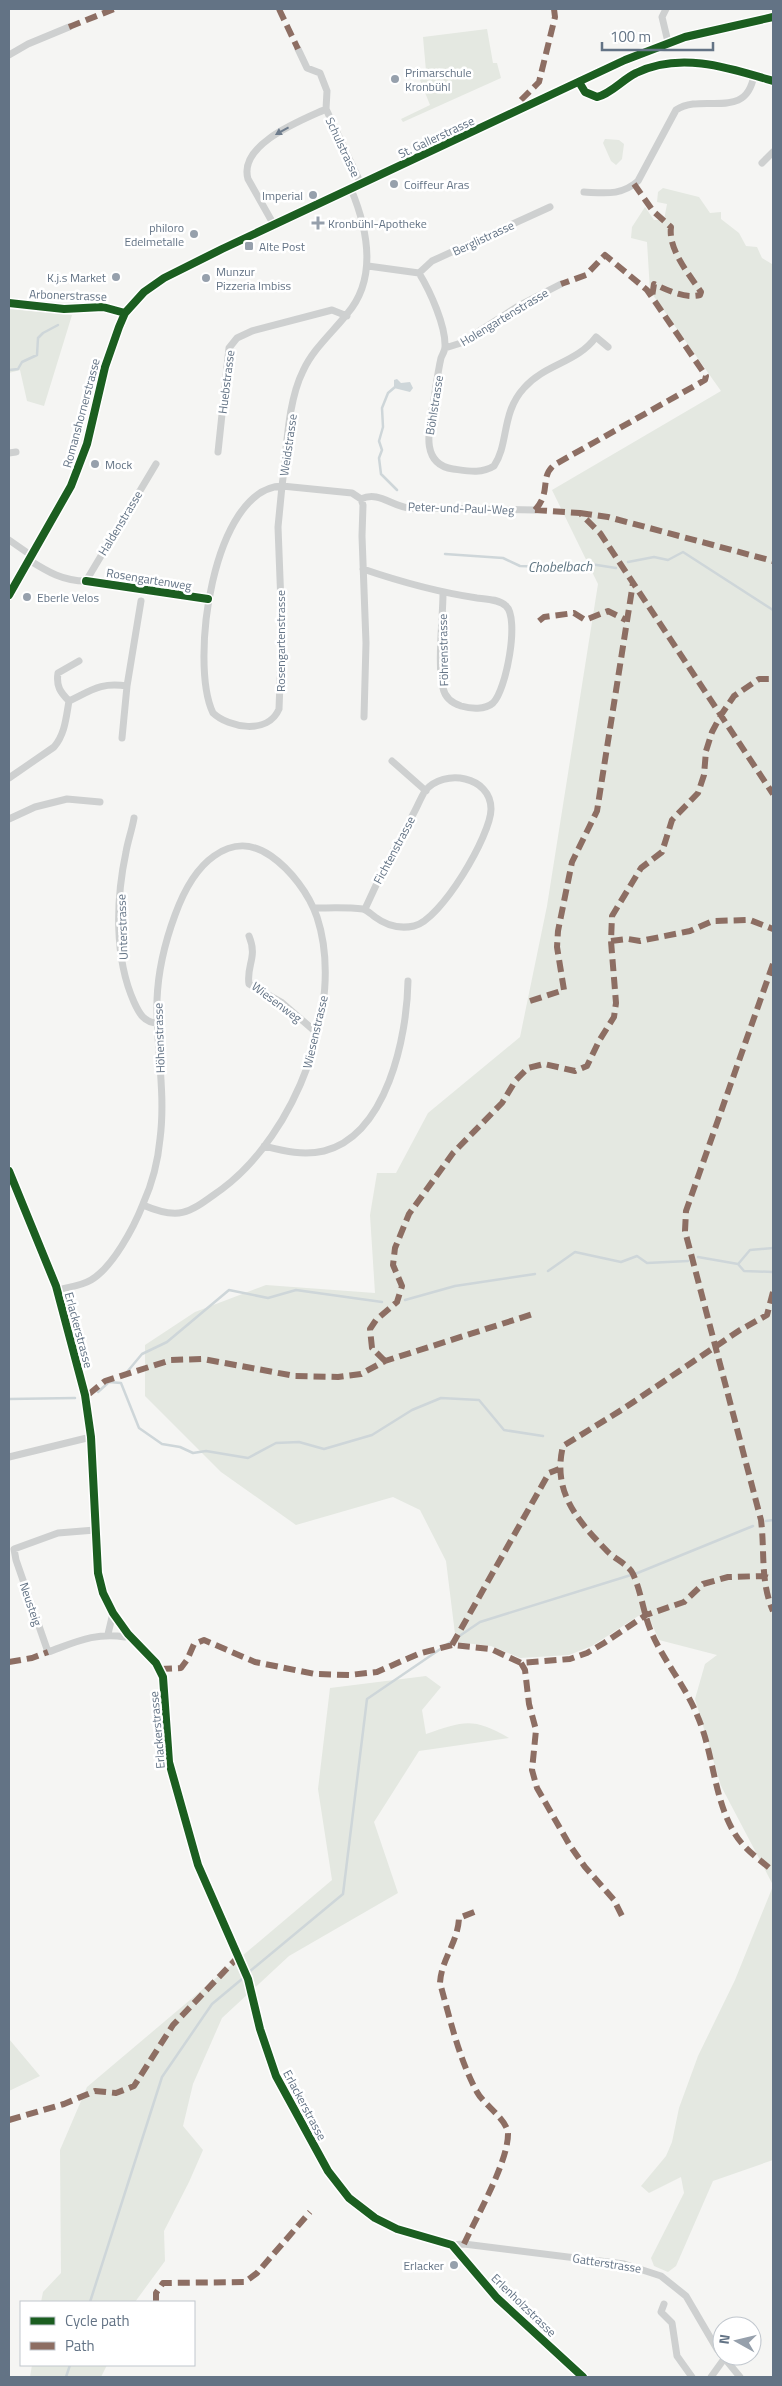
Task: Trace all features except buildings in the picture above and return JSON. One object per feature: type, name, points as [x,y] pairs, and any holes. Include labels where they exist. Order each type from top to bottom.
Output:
[{"type":"main road","name":"St. Gallerstrasse","points":[[125,313],[144,292],[164,278],[579,82],[668,42],[707,31],[773,17]]},
{"type":"main road","name":"Arbonerstrasse","points":[[9,303],[64,309],[103,307],[125,313]]},
{"type":"main road","name":"Romanshornerstrasse","points":[[9,595],[62,503],[79,467],[108,358],[125,313]]},
{"type":"street","points":[[660,9],[668,42]]},
{"type":"street","points":[[662,17],[666,9]]},
{"type":"street","points":[[9,55],[28,44],[70,27]]},
{"type":"street","name":"Schulstrasse","points":[[298,49],[307,68],[320,73],[326,91],[326,110],[356,186]]},
{"type":"street","points":[[579,82],[586,92],[597,97],[637,72],[672,63],[702,64],[773,81]]},
{"type":"street","points":[[584,192],[611,193],[628,189],[638,181],[676,110],[688,105],[739,101],[751,89],[754,75]]},
{"type":"street","name":"Schulstrasse","points":[[274,225],[248,179],[247,171],[251,160],[265,142],[287,128],[326,110]]},
{"type":"street","points":[[762,163],[773,152]]},
{"type":"street","name":"Weidstrasse","points":[[356,186],[368,266],[362,290],[347,316],[310,357],[302,372],[293,403],[282,486],[352,493],[361,499]]},
{"type":"street","name":"Berglistrasse","points":[[419,273],[432,261],[550,207]]},
{"type":"street","points":[[368,266],[419,273]]},
{"type":"street","name":"Böhlstrasse","points":[[419,273],[438,312],[445,348],[441,359],[430,422],[428,446],[433,458],[440,465],[480,472],[494,466],[497,462],[508,418],[517,397],[524,388],[545,371],[583,352],[596,337],[608,347]]},
{"type":"street","name":"Holengartenstrasse","points":[[445,348],[461,343],[520,305],[561,284]]},
{"type":"street","name":"Huebstrasse","points":[[218,452],[229,348],[237,338],[252,331],[332,310],[347,316]]},
{"type":"street","name":"Haldenstrasse","points":[[30,558],[56,576],[71,581],[86,580],[156,464]]},
{"type":"street","name":"Rosengartenstrasse","points":[[282,486],[278,526],[282,630],[279,709],[268,722],[256,726],[231,724],[212,712],[206,693],[203,660],[208,599],[212,580],[218,561],[240,515],[258,494],[270,487],[282,486]]},
{"type":"street","name":"Peter-und-Paul-Weg","points":[[361,499],[370,494],[398,506],[408,508],[535,510]]},
{"type":"street","points":[[361,499],[363,505],[366,643],[364,717]]},
{"type":"street","points":[[9,540],[30,558]]},
{"type":"street","name":"Föhrenstrasse","points":[[363,569],[407,584],[443,593],[502,602],[512,614],[514,623],[503,686],[498,698],[486,707],[464,707],[454,703],[444,694],[441,672],[443,593]]},
{"type":"street","points":[[122,738],[127,686],[141,601]]},
{"type":"street","points":[[69,701],[60,691],[57,682],[58,673],[78,661]]},
{"type":"street","points":[[69,701],[102,685],[127,686]]},
{"type":"street","points":[[9,778],[54,747],[59,741],[63,734],[69,701]]},
{"type":"street","points":[[392,761],[426,791]]},
{"type":"street","name":"Fichtenstrasse","points":[[456,777],[475,783],[485,792],[490,802],[490,816],[475,852],[457,884],[427,920],[415,926],[398,928],[377,919],[364,909],[392,852],[426,791],[444,778],[456,777]]},
{"type":"street","points":[[9,819],[35,807],[67,799],[100,802]]},
{"type":"street","name":"Unterstrasse","points":[[134,818],[126,852],[121,890],[120,950],[126,977],[138,1010],[148,1021],[158,1023]]},
{"type":"street","name":"Höhenstrasse","points":[[57,1290],[80,1285],[100,1274],[124,1240],[143,1205],[160,1139],[162,1108],[158,1023],[159,980],[170,929],[187,888],[208,860],[232,846],[255,847],[278,861],[298,884]]},
{"type":"street","name":"Wiesenstrasse","points":[[143,1205],[165,1212],[189,1212],[229,1184],[264,1146],[283,1120],[298,1093],[317,1033],[324,991],[326,963],[321,930],[314,908],[298,884]]},
{"type":"street","points":[[314,908],[364,909]]},
{"type":"street","name":"Wiesenweg","points":[[249,936],[254,948],[248,978],[250,984],[281,1002],[317,1033]]},
{"type":"street","points":[[264,1146],[298,1153],[313,1153],[333,1147],[359,1132],[372,1116],[392,1073],[401,1044],[408,1004],[408,981]]},
{"type":"street","name":"Erlackerstrasse","points":[[9,1171],[57,1290],[85,1395],[91,1437],[98,1573],[103,1594],[113,1613],[128,1634],[156,1663],[163,1677],[169,1762],[198,1865],[248,1979],[268,2055],[290,2104],[328,2171],[341,2188],[361,2208],[397,2229],[452,2245]]},
{"type":"street","points":[[9,1457],[91,1437]]},
{"type":"street","name":"Neusteig","points":[[95,1530],[58,1534],[11,1550],[48,1652],[95,1636],[108,1634]]},
{"type":"street","points":[[113,1613],[108,1634],[125,1637],[128,1634]]},
{"type":"street","name":"Gatterstrasse","points":[[452,2245],[464,2244],[624,2264],[652,2272],[672,2283],[683,2293],[712,2340]]},
{"type":"street","name":"Erlenholzstrasse","points":[[452,2245],[497,2298],[583,2377]]},
{"type":"street","points":[[664,2304],[661,2312],[672,2323],[677,2356],[692,2377]]},
{"type":"street","points":[[711,2377],[719,2366]]},
{"type":"street","name":"Gatterstrasse","points":[[730,2366],[740,2377]]},
{"type":"shaded area","points":[[487,29],[493,63],[497,63],[501,78],[403,122],[401,119],[430,105],[420,80],[422,75],[448,71],[448,69],[426,71],[423,37]]},
{"type":"shaded area","points":[[605,139],[619,140],[624,144],[622,159],[616,165],[611,161],[603,143]]},
{"type":"shaded area","points":[[663,188],[699,197],[710,213],[721,212],[721,219],[739,233],[746,246],[757,247],[762,258],[772,264],[773,268],[773,1885],[721,1786],[695,1699],[705,1664],[717,1655],[659,1640],[646,1611],[592,1646],[569,1655],[520,1658],[491,1646],[456,1642],[446,1561],[420,1510],[393,1497],[296,1525],[221,1472],[145,1396],[145,1345],[195,1312],[266,1285],[375,1293],[370,1215],[377,1173],[396,1173],[428,1113],[520,1037],[547,906],[598,584],[552,490],[721,391],[650,291],[647,242],[631,238],[632,227],[645,207],[654,220],[664,220],[667,204],[657,202],[658,192]]},
{"type":"shaded area","points":[[9,309],[72,315],[44,406],[27,401],[20,370],[9,373]]},
{"type":"shaded area","points":[[397,379],[401,383],[410,382],[413,388],[410,392],[394,388],[394,380]]},
{"type":"shaded area","points":[[426,1676],[441,1687],[422,1710],[426,1734],[450,1726],[468,1723],[497,1731],[509,1738],[419,1751],[374,1822],[398,1893],[289,1956],[222,2018],[193,2084],[183,2126],[203,2150],[164,2231],[165,2261],[136,2301],[41,2301],[43,2292],[61,2273],[60,2150],[87,2087],[332,1880],[318,1789],[330,1688]]},
{"type":"shaded area","points":[[773,1886],[773,2160],[713,2181],[676,2266],[668,2272],[654,2266],[651,2258],[684,2193],[681,2177],[649,2193],[641,2186],[666,2156],[672,2142],[679,2108],[698,2056],[735,1980]]},
{"type":"shaded area","points":[[9,2039],[40,2076],[9,2091]]},
{"type":"shaded area","points":[[32,2366],[106,2366],[101,2377],[30,2377]]},
{"type":"waterway","name":"Chobelbach","points":[[9,370],[18,369],[22,362],[37,355],[38,338],[58,325]]},
{"type":"waterway","name":"Chobelbach","points":[[395,387],[388,393],[382,408],[383,427],[379,441],[382,450],[379,458],[381,474],[397,490]]},
{"type":"waterway","name":"Chobelbach","points":[[628,562],[654,557],[668,560],[683,552],[773,610]]},
{"type":"waterway","name":"Chobelbach","points":[[445,554],[503,558],[520,566],[547,567],[584,563],[616,568]]},
{"type":"waterway","points":[[739,1263],[750,1250],[773,1248]]},
{"type":"waterway","points":[[548,1271],[575,1252],[621,1262],[637,1256],[647,1263],[688,1261]]},
{"type":"waterway","points":[[698,1257],[738,1264],[744,1271],[773,1272]]},
{"type":"waterway","points":[[405,1300],[455,1286],[535,1274]]},
{"type":"waterway","points":[[127,1372],[142,1354],[167,1342],[229,1290],[268,1298],[296,1290],[382,1302]]},
{"type":"waterway","points":[[98,1392],[109,1382],[121,1383],[139,1428],[162,1444],[180,1447],[193,1453],[206,1451],[248,1458],[276,1443],[299,1442],[324,1449],[372,1435],[412,1410],[441,1398],[479,1400],[504,1430],[543,1436]]},
{"type":"waterway","points":[[9,1399],[75,1398]]},
{"type":"waterway","points":[[766,1521],[773,1520]]},
{"type":"waterway","points":[[635,1574],[753,1526]]},
{"type":"waterway","points":[[249,1972],[343,1894],[367,1699],[480,1622],[631,1575]]},
{"type":"waterway","points":[[90,2301],[162,2077],[212,2004],[242,1979]]},
{"type":"waterway","points":[[66,2377],[70,2366]]},
{"type":"marked path","points":[[69,27],[114,9]]},
{"type":"marked path","points":[[279,9],[298,49]]},
{"type":"marked path","points":[[521,100],[539,82],[555,17],[554,9]]},
{"type":"marked path","points":[[634,184],[653,211],[671,227],[671,236],[676,253],[685,270],[701,292],[700,295],[694,296],[682,295],[654,284],[652,297]]},
{"type":"marked path","points":[[535,510],[543,497],[547,475],[554,465],[705,380],[706,376],[647,290],[605,255],[586,275],[561,284]]},
{"type":"marked path","points":[[535,510],[580,513],[600,533],[773,794]]},
{"type":"marked path","points":[[580,513],[608,517],[773,561]]},
{"type":"marked path","points":[[530,1001],[564,990],[557,947],[558,931],[572,862],[597,811],[633,583]]},
{"type":"marked path","points":[[539,621],[544,617],[574,613],[585,620],[608,611],[626,620]]},
{"type":"marked path","points":[[385,1361],[372,1348],[370,1329],[376,1320],[397,1302],[402,1286],[393,1265],[395,1248],[409,1214],[453,1153],[502,1103],[516,1080],[528,1068],[544,1064],[575,1071],[587,1066],[599,1041],[614,1017],[616,1003],[611,941],[612,916],[641,868],[662,852],[672,820],[698,793],[704,775],[706,751],[712,732],[721,715],[734,696],[759,679],[773,679]]},
{"type":"marked path","points":[[611,941],[628,939],[640,941],[690,931],[713,921],[750,920],[773,929]]},
{"type":"marked path","points":[[773,964],[686,1211],[685,1231],[761,1520],[766,1589],[773,1611]]},
{"type":"marked path","points":[[773,1292],[767,1315],[740,1330],[623,1409],[563,1446],[561,1462],[561,1477],[564,1491],[577,1517],[608,1552],[633,1574],[650,1629],[692,1704],[703,1730],[722,1806],[735,1834],[752,1854],[773,1871]]},
{"type":"marked path","points":[[89,1394],[105,1381],[171,1360],[203,1359],[295,1376],[338,1377],[361,1374],[385,1361],[533,1314]]},
{"type":"marked path","points":[[452,1645],[549,1473],[559,1469]]},
{"type":"marked path","points":[[160,1669],[181,1668],[194,1644],[204,1640],[255,1662],[315,1674],[349,1675],[377,1672],[418,1654],[452,1645],[491,1649],[521,1663],[570,1659],[587,1653],[646,1615],[684,1602],[703,1584],[728,1577],[763,1576],[773,1579]]},
{"type":"marked path","points":[[9,1662],[32,1658],[48,1652]]},
{"type":"marked path","points":[[521,1663],[525,1670],[529,1704],[536,1730],[532,1770],[537,1788],[569,1844],[585,1867],[614,1900],[624,1920]]},
{"type":"marked path","points":[[464,2244],[498,2174],[507,2146],[508,2134],[504,2123],[480,2097],[465,2066],[440,1983],[443,1967],[456,1935],[459,1918],[477,1911]]},
{"type":"marked path","points":[[9,2120],[64,2104],[95,2091],[116,2093],[134,2086],[173,2025],[239,1956]]},
{"type":"marked path","points":[[156,2301],[156,2293],[163,2283],[245,2282],[257,2273],[310,2212]]},
{"type":"cycle path","points":[[9,595],[71,486],[87,444],[105,367],[119,327],[125,313],[144,292],[164,278],[222,249],[625,60],[685,37],[773,17]]},
{"type":"cycle path","points":[[579,82],[585,92],[597,97],[607,93],[636,73],[653,66],[687,62],[722,67],[773,81]]},
{"type":"cycle path","points":[[9,303],[64,309],[103,307],[125,313]]},
{"type":"cycle path","name":"Rosengartenweg","points":[[86,581],[208,599]]},
{"type":"cycle path","points":[[9,1171],[56,1286],[85,1395],[91,1437],[98,1573],[103,1593],[113,1613],[128,1634],[156,1663],[163,1677],[169,1762],[198,1865],[248,1979],[260,2029],[276,2076],[328,2171],[349,2198],[375,2218],[397,2229],[452,2245],[497,2298],[583,2377]]},
{"type":"place","name":"Primarschule Kronbühl","points":[[395,79]]},
{"type":"place","name":"Coiffeur Aras","points":[[394,184]]},
{"type":"place","name":"Imperial","points":[[313,195]]},
{"type":"place","name":"Kronbühl-Apotheke","points":[[318,223]]},
{"type":"place","name":"philoro Edelmetalle","points":[[194,234]]},
{"type":"place","name":"Alte Post","points":[[249,246]]},
{"type":"place","name":"K.j.s Market","points":[[116,277]]},
{"type":"place","name":"Munzur Pizzeria Imbiss","points":[[206,278]]},
{"type":"place","name":"Mock","points":[[95,464]]},
{"type":"place","name":"Eberle Velos","points":[[27,597]]},
{"type":"place","name":"Erlacker","points":[[454,2265]]}]
